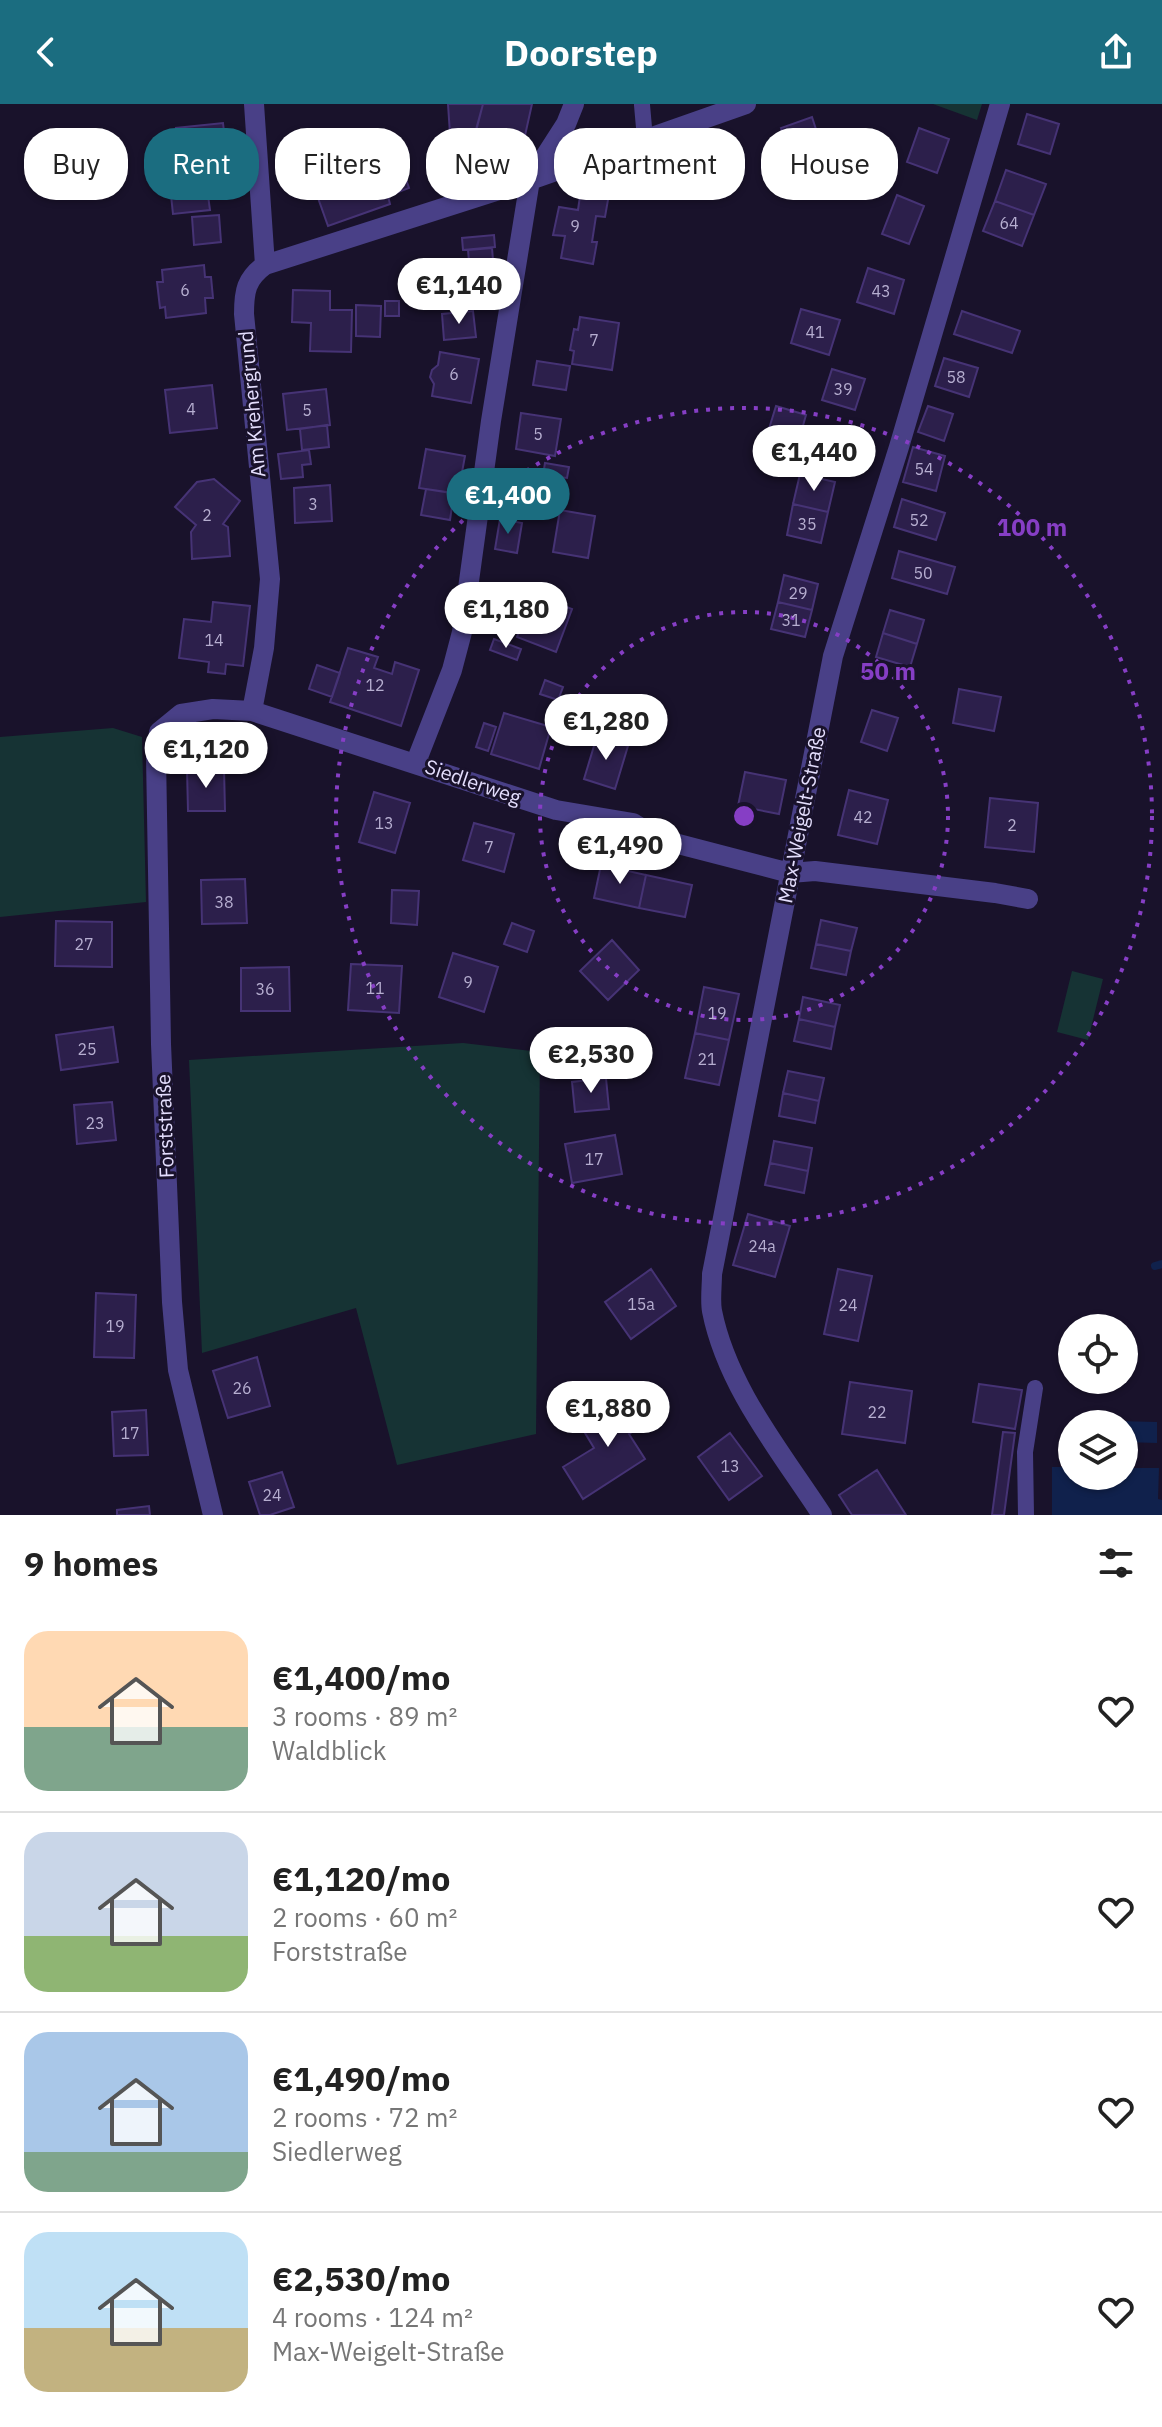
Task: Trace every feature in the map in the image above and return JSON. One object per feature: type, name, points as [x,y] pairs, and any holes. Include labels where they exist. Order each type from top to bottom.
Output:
[{"type":"street","points":[[254,104],[265,265],[468,200]]},
{"type":"street","points":[[538,168],[566,124],[574,104]]},
{"type":"street","points":[[677,128],[746,104]]},
{"type":"street","name":"Max-Weigelt-Straße","points":[[822,1515],[758,1419],[724,1353],[711,1308],[712,1274],[833,656],[899,447],[1000,104]]},
{"type":"street","points":[[416,762],[452,670],[462,632],[491,421],[527,200]]},
{"type":"street","name":"Am Krehergrund","points":[[252,711],[264,648],[270,579],[244,289],[252,275],[265,265]]},
{"type":"street","name":"Siedlerweg","points":[[159,732],[181,714],[213,709],[252,711],[556,810],[633,823],[659,839],[790,873],[815,871],[1028,899]]},
{"type":"street","name":"Forststraße","points":[[159,732],[156,756],[161,1044],[172,1302],[178,1370],[213,1515]]},
{"type":"lane","points":[[642,105],[644,128]]},
{"type":"lane","points":[[1026,1515],[1025,1452],[1035,1388]]},
{"type":"green space","points":[[933,104],[982,104],[977,120]]},
{"type":"green space","points":[[113,728],[142,737],[146,902],[0,917],[0,737]]},
{"type":"green space","points":[[1072,971],[1103,979],[1088,1040],[1057,1032]]},
{"type":"green space","points":[[463,1043],[540,1052],[536,1434],[397,1465],[356,1308],[202,1353],[189,1060]]},
{"type":"water","points":[[1138,1422],[1157,1422],[1157,1443],[1138,1442]]},
{"type":"water","points":[[1052,1467],[1058,1467],[1058,1490],[1138,1490],[1138,1468],[1159,1468],[1158,1499],[1162,1500],[1162,1515],[1052,1515]]},
{"type":"building","points":[[448,104],[483,104],[477,128],[450,128]]},
{"type":"building","points":[[483,104],[532,104],[527,128],[476,128]]},
{"type":"building","points":[[1027,114],[1059,124],[1050,154],[1018,144]]},
{"type":"building","points":[[812,117],[816,128],[781,128]]},
{"type":"building","points":[[223,123],[224,128],[176,128]]},
{"type":"building","points":[[919,128],[949,139],[937,173],[907,162]]},
{"type":"building","points":[[1006,170],[1046,184],[1034,215],[995,201]]},
{"type":"building","points":[[898,195],[924,206],[909,244],[882,234]]},
{"type":"building","points":[[172,200],[209,200],[210,210],[173,214]]},
{"type":"building","points":[[319,200],[389,200],[390,204],[328,226]]},
{"type":"building","points":[[579,200],[608,200],[605,217],[596,216],[592,242],[597,242],[593,264],[561,258],[565,236],[553,235],[559,207],[578,210]]},
{"type":"building","points":[[995,201],[1034,215],[1022,246],[983,231]]},
{"type":"building","points":[[219,215],[221,242],[194,245],[192,217]]},
{"type":"building","points":[[494,235],[495,247],[463,250],[462,238]]},
{"type":"building","points":[[492,248],[493,260],[469,262],[468,250]]},
{"type":"building","points":[[483,261],[487,299],[429,302],[427,284],[441,283],[440,265]]},
{"type":"building","points":[[204,265],[205,277],[211,277],[213,298],[205,298],[206,313],[166,318],[165,307],[160,308],[157,282],[163,282],[162,270]]},
{"type":"building","points":[[868,268],[904,280],[894,314],[857,302]]},
{"type":"building","points":[[293,290],[330,291],[330,310],[352,310],[351,352],[310,351],[311,323],[292,322]]},
{"type":"building","points":[[385,301],[399,301],[399,316],[385,316]]},
{"type":"building","points":[[356,305],[381,306],[380,337],[356,336]]},
{"type":"building","points":[[801,309],[840,320],[829,355],[791,343]]},
{"type":"building","points":[[473,311],[476,337],[444,340],[442,314]]},
{"type":"building","points":[[962,311],[1020,331],[1012,353],[954,334]]},
{"type":"building","points":[[580,317],[619,323],[612,370],[572,364],[574,351],[570,350]]},
{"type":"building","points":[[440,352],[479,359],[471,403],[432,396],[434,384],[430,377],[438,365]]},
{"type":"building","points":[[944,358],[978,368],[969,397],[935,386]]},
{"type":"building","points":[[537,361],[570,366],[566,390],[533,385]]},
{"type":"building","points":[[832,369],[865,379],[855,410],[822,400]]},
{"type":"building","points":[[212,385],[217,428],[170,433],[165,390]]},
{"type":"building","points":[[326,389],[330,425],[287,430],[283,394]]},
{"type":"building","points":[[776,406],[806,415],[795,454],[764,445]]},
{"type":"building","points":[[928,406],[953,414],[944,441],[918,432]]},
{"type":"building","points":[[521,413],[561,419],[555,456],[516,449]]},
{"type":"building","points":[[327,425],[329,447],[302,450],[300,429]]},
{"type":"building","points":[[913,447],[945,456],[936,491],[903,482]]},
{"type":"building","points":[[426,449],[465,456],[458,494],[419,488]]},
{"type":"building","points":[[309,450],[311,464],[302,465],[303,477],[281,479],[278,454]]},
{"type":"building","points":[[545,463],[569,467],[567,478],[543,475]]},
{"type":"building","points":[[800,474],[835,482],[828,512],[793,504]]},
{"type":"building","points":[[214,479],[240,501],[223,524],[228,527],[230,556],[192,559],[191,532],[196,525],[175,507],[197,482]]},
{"type":"building","points":[[330,485],[332,521],[295,523],[294,488]]},
{"type":"building","points":[[426,489],[454,493],[450,520],[421,515]]},
{"type":"building","points":[[902,499],[945,513],[936,540],[894,527]]},
{"type":"building","points":[[793,504],[828,512],[821,543],[787,535]]},
{"type":"building","points":[[560,510],[595,516],[588,558],[553,552]]},
{"type":"building","points":[[500,519],[522,523],[517,553],[495,549]]},
{"type":"building","points":[[899,551],[955,567],[947,594],[892,578]]},
{"type":"building","points":[[784,575],[818,584],[812,610],[778,602]]},
{"type":"building","points":[[534,594],[572,609],[556,652],[517,637]]},
{"type":"building","points":[[213,602],[250,606],[243,666],[226,664],[225,674],[208,672],[209,662],[179,658],[184,619],[211,622]]},
{"type":"building","points":[[778,602],[812,610],[805,637],[771,629]]},
{"type":"building","points":[[890,610],[924,620],[917,644],[883,633]]},
{"type":"building","points":[[883,633],[917,644],[910,667],[876,657]]},
{"type":"building","points":[[494,639],[521,649],[517,660],[490,650]]},
{"type":"building","points":[[348,648],[378,657],[374,668],[392,674],[395,662],[419,670],[401,726],[330,702]]},
{"type":"building","points":[[317,665],[340,673],[332,697],[309,689]]},
{"type":"building","points":[[545,680],[563,687],[558,700],[540,694]]},
{"type":"building","points":[[959,689],[1001,697],[994,731],[953,723]]},
{"type":"building","points":[[872,710],[898,718],[887,751],[861,742]]},
{"type":"building","points":[[504,713],[551,727],[539,769],[491,754]]},
{"type":"building","points":[[484,723],[496,727],[488,751],[476,747]]},
{"type":"building","points":[[597,736],[628,746],[615,789],[584,779]]},
{"type":"building","points":[[224,768],[225,811],[188,811],[187,769]]},
{"type":"building","points":[[745,772],[786,780],[779,814],[738,806]]},
{"type":"building","points":[[849,790],[888,800],[877,844],[838,835]]},
{"type":"building","points":[[374,792],[410,803],[395,853],[359,842]]},
{"type":"building","points":[[990,798],[1038,803],[1034,852],[985,847]]},
{"type":"building","points":[[474,823],[514,834],[504,872],[463,860]]},
{"type":"building","points":[[601,865],[646,875],[639,908],[594,898]]},
{"type":"building","points":[[646,875],[692,885],[685,917],[639,908]]},
{"type":"building","points":[[245,879],[247,923],[202,924],[201,880]]},
{"type":"building","points":[[392,890],[419,891],[417,925],[391,923]]},
{"type":"building","points":[[821,920],[857,928],[851,951],[816,944]]},
{"type":"building","points":[[56,921],[112,922],[112,967],[55,966]]},
{"type":"building","points":[[512,923],[534,931],[527,952],[504,944]]},
{"type":"building","points":[[612,940],[639,970],[608,1000],[580,971]]},
{"type":"building","points":[[816,944],[851,951],[846,975],[811,968]]},
{"type":"building","points":[[453,953],[498,967],[484,1012],[439,997]]},
{"type":"building","points":[[351,964],[402,966],[399,1013],[348,1010]]},
{"type":"building","points":[[289,967],[290,1011],[241,1011],[241,968]]},
{"type":"building","points":[[704,987],[739,994],[729,1040],[695,1033]]},
{"type":"building","points":[[803,997],[840,1005],[835,1027],[799,1019]]},
{"type":"building","points":[[799,1019],[835,1027],[831,1049],[794,1041]]},
{"type":"building","points":[[113,1027],[118,1062],[61,1070],[56,1035]]},
{"type":"building","points":[[695,1033],[729,1040],[719,1085],[685,1078]]},
{"type":"building","points":[[788,1071],[824,1078],[819,1101],[783,1093]]},
{"type":"building","points":[[606,1078],[609,1109],[575,1112],[572,1082]]},
{"type":"building","points":[[783,1093],[819,1101],[815,1123],[779,1116]]},
{"type":"building","points":[[112,1102],[116,1140],[77,1144],[74,1105]]},
{"type":"building","points":[[615,1135],[622,1174],[572,1183],[565,1144]]},
{"type":"building","points":[[774,1141],[812,1148],[808,1171],[770,1163]]},
{"type":"building","points":[[770,1163],[808,1171],[804,1193],[765,1185]]},
{"type":"building","points":[[748,1214],[790,1226],[775,1277],[733,1265]]},
{"type":"building","points":[[651,1269],[676,1306],[631,1339],[605,1302]]},
{"type":"building","points":[[838,1269],[872,1276],[858,1341],[824,1334]]},
{"type":"building","points":[[96,1293],[136,1295],[134,1358],[94,1357]]},
{"type":"building","points":[[257,1357],[270,1406],[228,1418],[213,1371]]},
{"type":"building","points":[[850,1382],[912,1391],[905,1443],[842,1434]]},
{"type":"building","points":[[979,1384],[1022,1390],[1015,1429],[973,1422]]},
{"type":"building","points":[[630,1397],[646,1423],[629,1434],[645,1459],[583,1499],[563,1467],[594,1448],[582,1428]]},
{"type":"building","points":[[146,1410],[148,1455],[114,1456],[112,1412]]},
{"type":"building","points":[[1003,1432],[1015,1433],[1004,1515],[992,1515]]},
{"type":"building","points":[[730,1433],[762,1476],[729,1500],[698,1457]]},
{"type":"building","points":[[877,1470],[906,1515],[852,1515],[839,1495]]},
{"type":"building","points":[[282,1472],[294,1507],[260,1515],[249,1482]]},
{"type":"building","points":[[149,1506],[150,1515],[117,1515],[117,1510]]},
{"type":"waterway","points":[[1155,1266],[1162,1264]]}]
